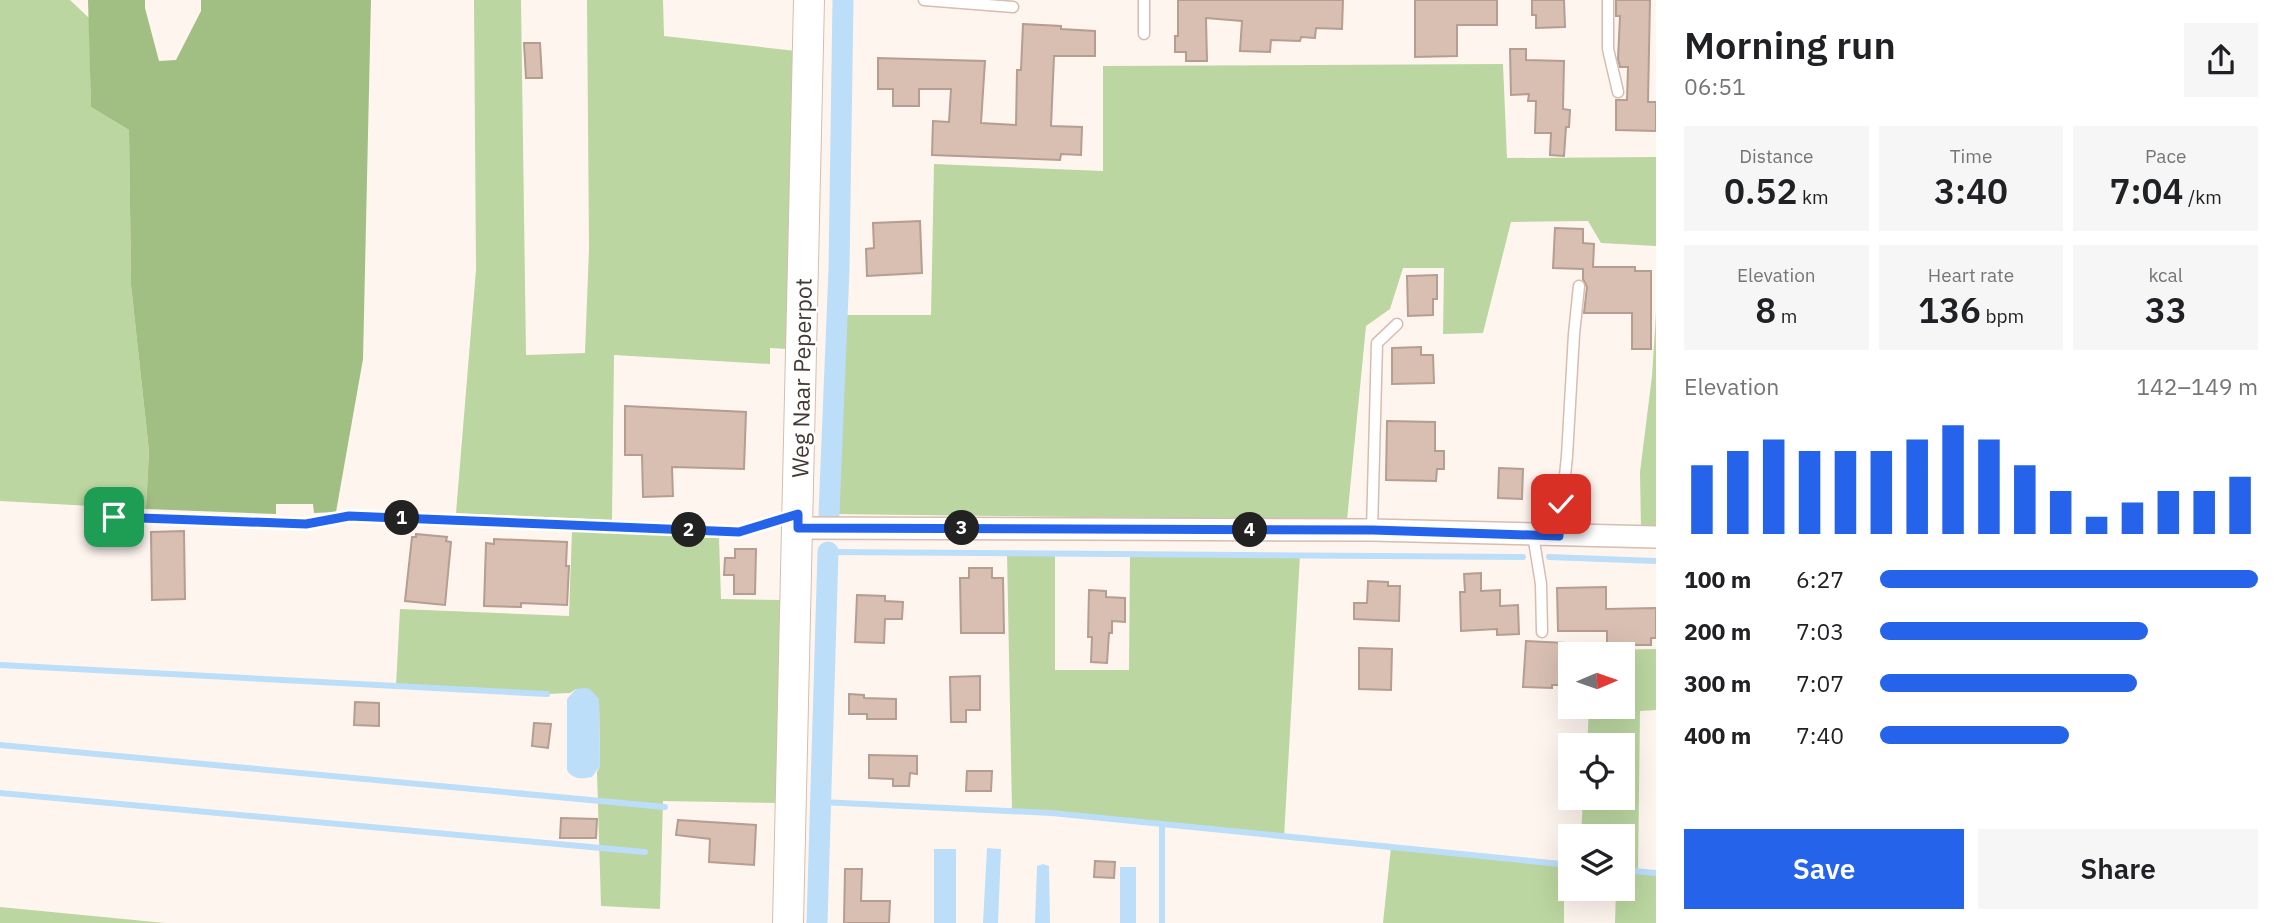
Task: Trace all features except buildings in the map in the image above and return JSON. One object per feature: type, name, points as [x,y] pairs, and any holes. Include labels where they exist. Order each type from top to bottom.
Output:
[{"type":"street","name":"Weg Naar Peperpot","points":[[788,923],[809,0]]},
{"type":"street","points":[[798,521],[1656,537]]},
{"type":"lane","points":[[924,0],[1013,7]]},
{"type":"lane","points":[[1144,0],[1144,34]]},
{"type":"lane","points":[[1608,0],[1608,49],[1618,92]]},
{"type":"lane","points":[[1559,536],[1578,286]]},
{"type":"lane","points":[[1373,530],[1377,343],[1397,324]]},
{"type":"lane","points":[[1533,535],[1541,584],[1542,632]]},
{"type":"path","points":[[114,517],[306,524],[349,516],[739,532],[798,521]]},
{"type":"green space","points":[[0,0],[70,0],[89,18],[91,107],[129,130],[131,285],[149,451],[146,509],[0,501]]},
{"type":"green space","points":[[88,0],[145,0],[159,61],[176,60],[201,11],[201,0],[371,0],[363,359],[336,512],[314,513],[313,504],[276,504],[276,514],[146,509],[149,451],[131,285],[129,130],[91,107]]},
{"type":"green space","points":[[474,0],[521,0],[526,355],[585,353],[589,249],[587,0],[663,0],[664,36],[796,51],[788,349],[770,348],[770,364],[614,355],[612,520],[456,513],[476,270]]},
{"type":"green space","points":[[1503,64],[1507,158],[1656,157],[1656,246],[1601,243],[1588,221],[1511,222],[1483,333],[1443,334],[1444,268],[1403,268],[1390,309],[1366,326],[1347,520],[829,514],[837,315],[931,315],[934,164],[1103,171],[1103,66]]},
{"type":"green space","points":[[1656,313],[1656,529],[1641,528],[1640,472],[1652,376]]},
{"type":"green space","points":[[572,530],[719,538],[721,599],[782,600],[778,803],[663,801],[660,909],[601,906],[597,772],[600,766],[599,700],[576,689],[570,693],[547,694],[396,686],[400,609],[569,616]]},
{"type":"green space","points":[[1007,553],[1055,553],[1055,670],[1129,670],[1130,554],[1300,555],[1284,837],[1012,810]]},
{"type":"green space","points":[[1635,649],[1656,649],[1656,710],[1640,711],[1638,871],[1656,873],[1656,923],[1615,923],[1616,901],[1635,901],[1635,824],[1582,824],[1582,810],[1635,810],[1635,733],[1588,733],[1589,719],[1635,719]]},
{"type":"green space","points":[[1391,847],[1558,864],[1558,901],[1564,901],[1564,923],[1383,923]]},
{"type":"green space","points":[[0,907],[165,923],[0,923]]},
{"type":"water","points":[[576,689],[590,689],[599,699],[600,766],[592,777],[581,778],[572,776],[567,770],[567,699]]},
{"type":"water","points":[[987,848],[1001,849],[998,923],[983,923]]},
{"type":"water","points":[[934,849],[956,849],[956,923],[934,923]]},
{"type":"water","points":[[1037,866],[1049,866],[1050,923],[1035,923]]},
{"type":"water","points":[[1120,867],[1136,867],[1136,923],[1120,923]]},
{"type":"waterway","points":[[829,514],[839,269],[843,0]]},
{"type":"waterway","points":[[828,552],[1523,557]]},
{"type":"waterway","points":[[817,923],[828,552]]},
{"type":"waterway","points":[[1549,557],[1656,561]]},
{"type":"waterway","points":[[0,665],[547,694]]},
{"type":"waterway","points":[[0,745],[665,807]]},
{"type":"waterway","points":[[0,793],[645,852]]},
{"type":"waterway","points":[[821,802],[1052,813],[1558,864]]},
{"type":"waterway","points":[[1162,824],[1162,923]]},
{"type":"waterway","points":[[1635,871],[1656,873]]},
{"type":"route","points":[[114,517],[306,524],[349,516],[739,532],[798,514],[798,528],[1373,530],[1559,536],[1561,504]]}]
